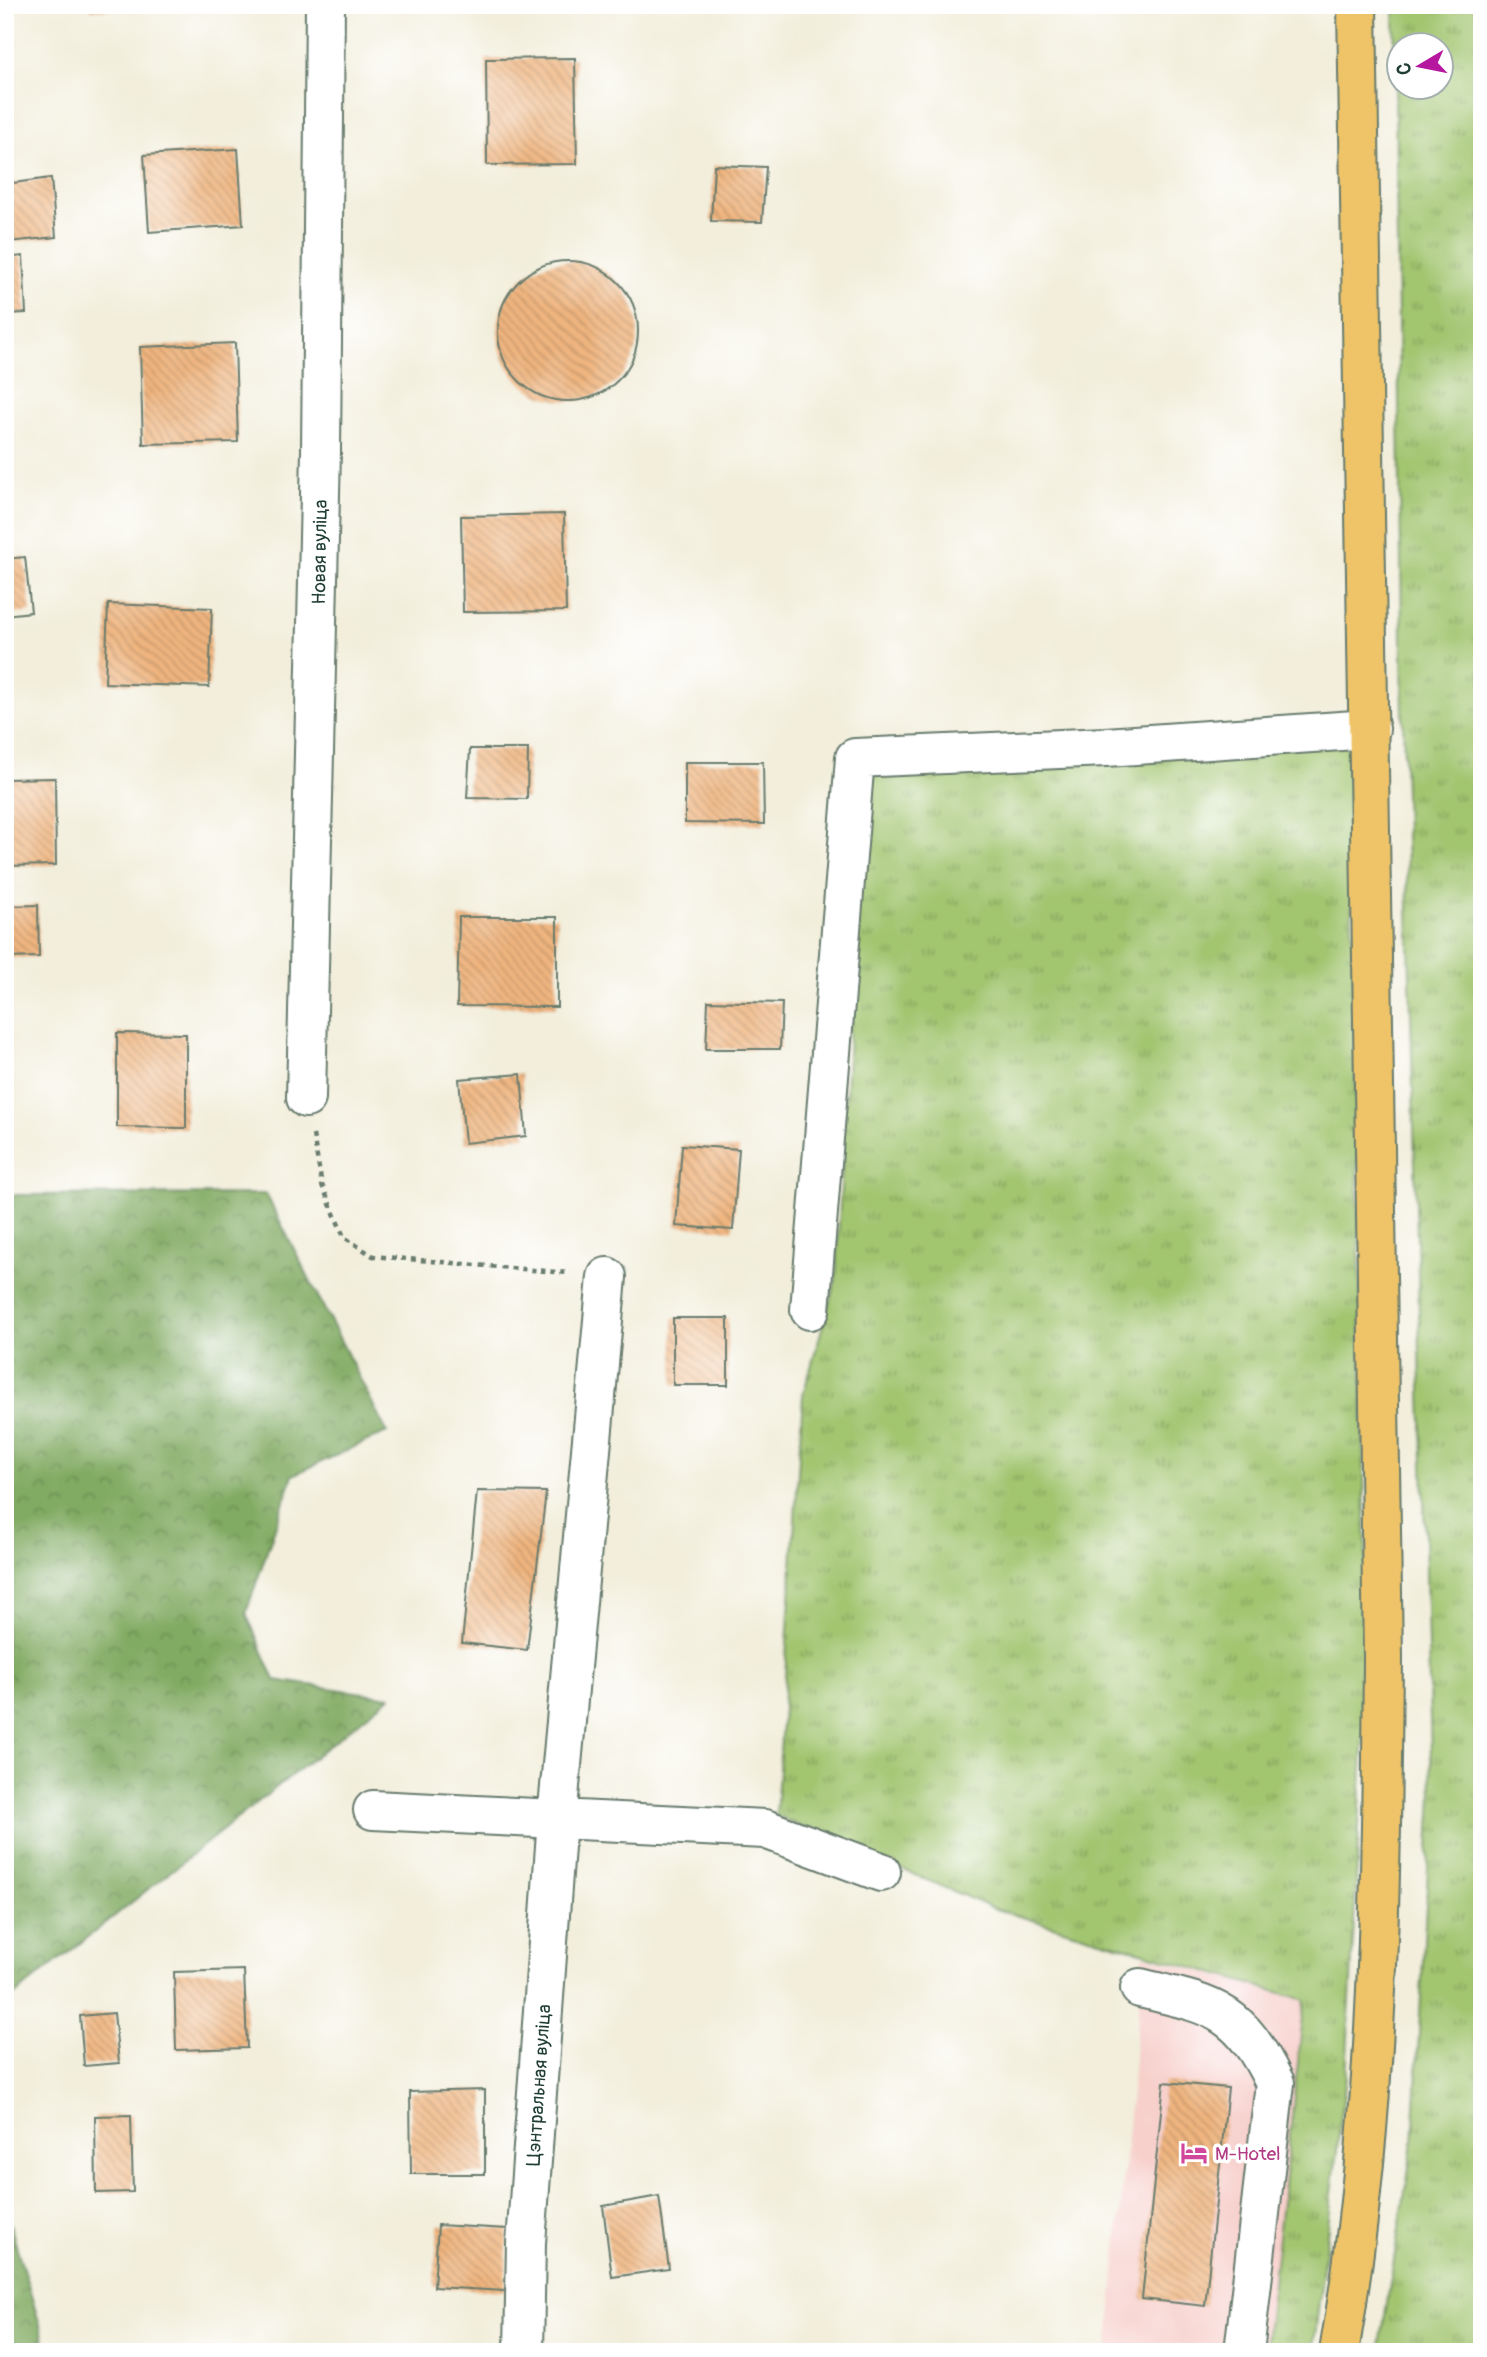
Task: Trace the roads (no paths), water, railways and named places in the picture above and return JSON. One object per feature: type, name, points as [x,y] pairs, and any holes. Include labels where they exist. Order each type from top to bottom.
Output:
[{"type":"main road","points":[[1339,2352],[1369,2119],[1381,1911],[1383,1657],[1357,5]]},
{"type":"street","name":"Новая вуліца","points":[[306,1098],[321,451],[326,5]]},
{"type":"street","points":[[810,1310],[855,758],[1106,747],[1370,729]]},
{"type":"street","name":"Цэнтральная вуліца","points":[[524,2352],[526,2243],[557,1819],[607,1277]]},
{"type":"street","points":[[373,1810],[765,1829],[881,1872]]},
{"type":"street","points":[[1140,1988],[1190,2000],[1231,2017],[1258,2049],[1275,2082],[1244,2352]]},
{"type":"place","name":"M-Hotel","points":[[1194,2153]]}]
